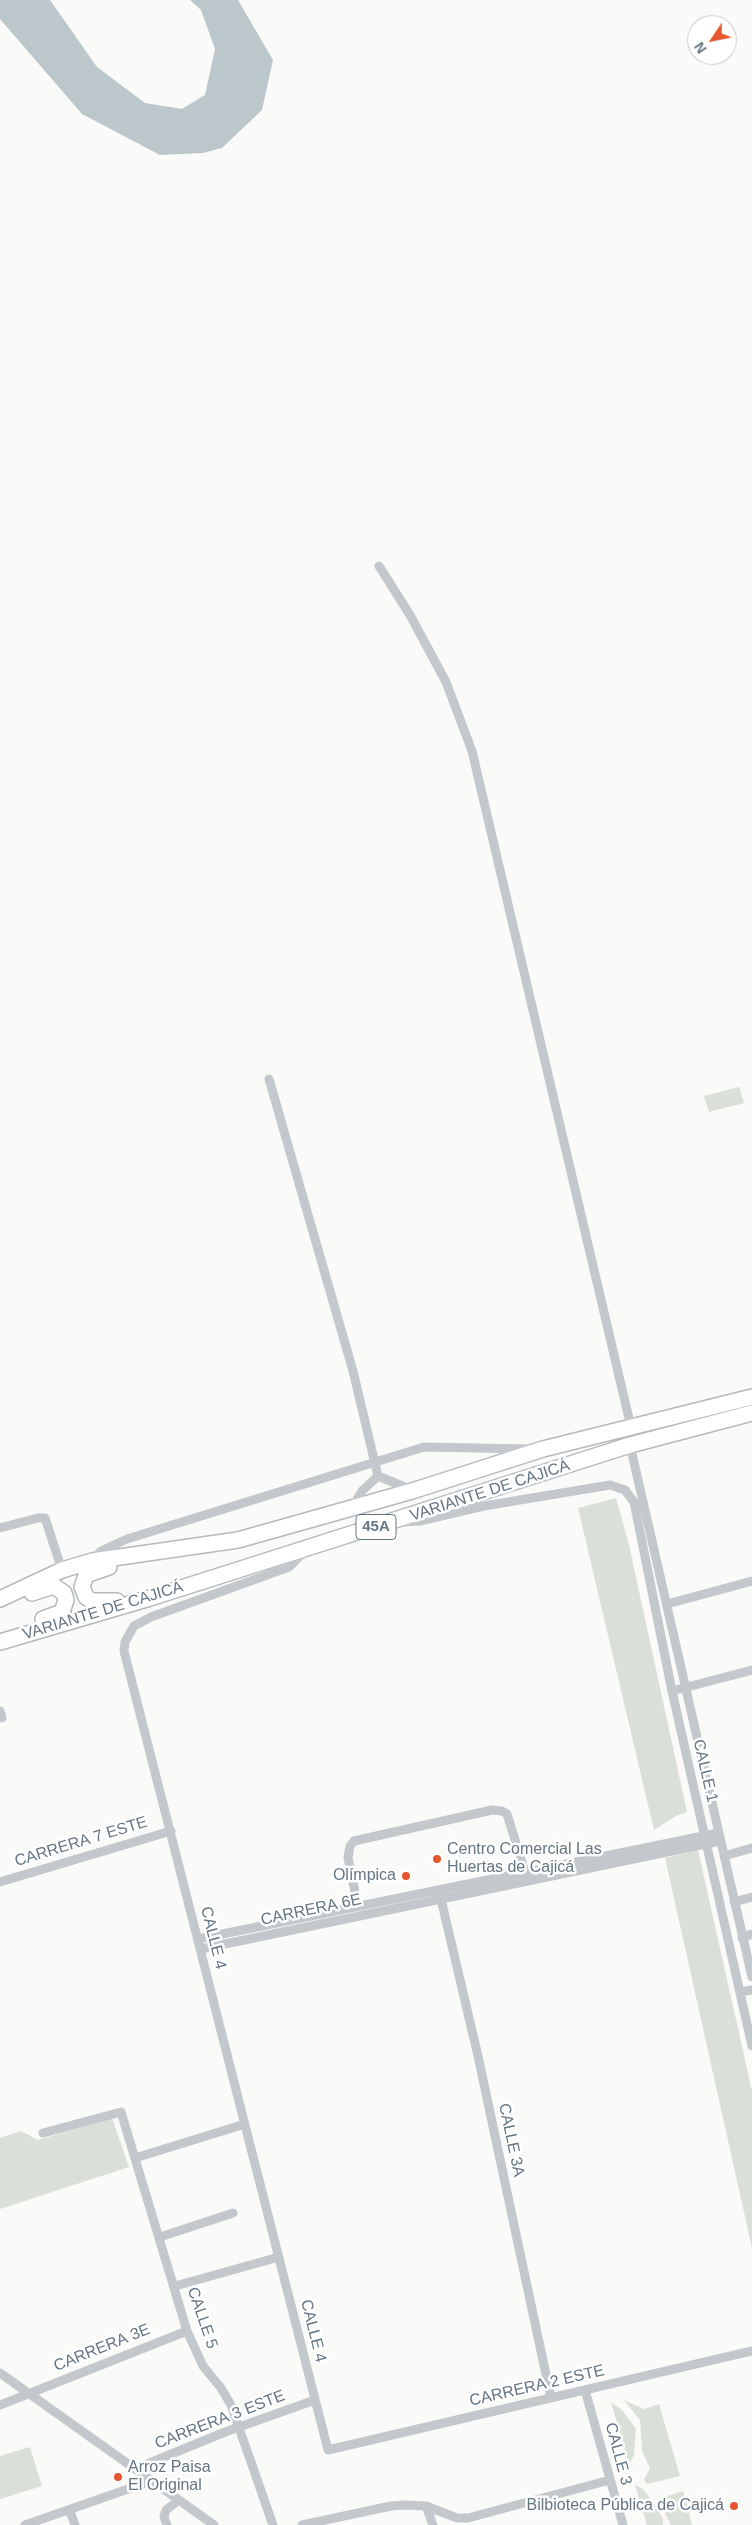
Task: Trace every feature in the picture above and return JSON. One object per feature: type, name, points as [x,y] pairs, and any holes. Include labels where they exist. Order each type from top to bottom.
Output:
[{"type":"highway","name":"VARIANTE DE CAJICÁ","points":[[0,1599],[62,1570],[92,1561],[141,1556],[238,1540],[412,1491],[543,1449],[752,1396]]},
{"type":"highway","name":"VARIANTE DE CAJICÁ","points":[[1,1642],[150,1598],[630,1445],[752,1414]]},
{"type":"highway","points":[[141,1556],[91,1571],[83,1581],[82,1587],[86,1596],[92,1600],[150,1598]]},
{"type":"highway","points":[[0,1608],[47,1586],[59,1588],[66,1600],[62,1612],[14,1628],[1,1642]]},
{"type":"street","points":[[379,566],[410,615],[446,682],[472,751],[631,1427]]},
{"type":"street","points":[[269,1079],[353,1370],[378,1476]]},
{"type":"street","name":"CALLE 1","points":[[630,1445],[752,1977]]},
{"type":"street","points":[[92,1561],[100,1551],[127,1539],[424,1447],[543,1449]]},
{"type":"street","points":[[378,1476],[412,1491]]},
{"type":"street","points":[[352,1508],[362,1491],[378,1476]]},
{"type":"street","name":"CALLE 1","points":[[392,1522],[420,1521],[484,1506],[610,1485],[625,1490],[634,1502],[672,1691],[752,2046]]},
{"type":"street","points":[[0,1528],[38,1518],[45,1518],[62,1570]]},
{"type":"street","name":"CALLE 4","points":[[311,1546],[289,1567],[151,1617],[134,1626],[124,1642],[124,1651],[328,2450]]},
{"type":"street","points":[[667,1604],[752,1581]]},
{"type":"street","points":[[672,1691],[752,1670]]},
{"type":"street","points":[[358,1906],[347,1852],[354,1841],[492,1810],[502,1811],[507,1814],[525,1872]]},
{"type":"street","name":"CARRERA 7 ESTE","points":[[0,1882],[171,1831]]},
{"type":"street","name":"CARRERA 6E","points":[[199,1944],[719,1837]]},
{"type":"street","name":"CARRERA 6E","points":[[199,1944],[358,1906],[440,1894],[525,1872],[705,1840]]},
{"type":"street","points":[[724,1856],[752,1848]]},
{"type":"street","name":"CALLE 3A","points":[[440,1894],[478,2056],[551,2398]]},
{"type":"street","points":[[734,1902],[752,1897]]},
{"type":"street","points":[[742,1938],[752,1934]]},
{"type":"street","points":[[740,1992],[752,1990]]},
{"type":"street","name":"CALLE 5","points":[[43,2133],[121,2112],[188,2331],[203,2366],[221,2388],[240,2427],[273,2525]]},
{"type":"street","points":[[136,2158],[245,2124]]},
{"type":"street","points":[[160,2237],[233,2213]]},
{"type":"street","points":[[175,2286],[279,2257]]},
{"type":"street","name":"CARRERA 3E","points":[[0,2405],[188,2331]]},
{"type":"street","name":"CARRERA 2 ESTE","points":[[328,2450],[752,2351]]},
{"type":"street","points":[[0,2373],[214,2525]]},
{"type":"street","name":"CALLE 3","points":[[585,2390],[622,2525]]},
{"type":"street","name":"CARRERA 3 ESTE","points":[[135,2469],[240,2427],[315,2400]]},
{"type":"street","points":[[302,2525],[391,2506],[426,2506],[457,2518],[468,2518],[610,2480]]},
{"type":"street","points":[[30,2524],[151,2481]]},
{"type":"street","points":[[167,2525],[164,2517],[166,2510],[179,2500]]},
{"type":"street","points":[[426,2506],[433,2525]]},
{"type":"street","points":[[70,2510],[75,2525]]},
{"type":"shaded area","points":[[0,0],[50,0],[97,67],[145,103],[182,109],[205,95],[215,49],[201,10],[190,0],[238,0],[273,60],[262,110],[222,148],[203,153],[160,155],[82,114],[0,19]]},
{"type":"shaded area","points":[[739,1087],[744,1103],[709,1112],[704,1096]]},
{"type":"shaded area","points":[[616,1498],[629,1545],[687,1812],[676,1816],[654,1830],[578,1508]]},
{"type":"shaded area","points":[[698,1850],[752,2091],[752,2248],[665,1858]]},
{"type":"shaded area","points":[[112,2118],[129,2167],[0,2209],[0,2138],[21,2131],[38,2140]]},
{"type":"shaded area","points":[[624,2400],[644,2409],[659,2404],[680,2476],[647,2484],[644,2480],[650,2468],[642,2451],[640,2420]]},
{"type":"shaded area","points":[[611,2402],[622,2410],[636,2429],[634,2455],[629,2464]]},
{"type":"shaded area","points":[[30,2447],[42,2486],[0,2499],[0,2456]]},
{"type":"shaded area","points":[[635,2485],[643,2489],[654,2503],[663,2519],[663,2525],[647,2525]]},
{"type":"shaded area","points":[[683,2491],[692,2525],[671,2525],[657,2499]]},
{"type":"place","name":"Centro Comercial Las Huertas de Cajicá","points":[[437,1859]]},
{"type":"place","name":"Olímpica","points":[[406,1876]]},
{"type":"place","name":"Arroz Paisa El Original","points":[[118,2477]]},
{"type":"place","name":"Bilbioteca Pública de Cajicá","points":[[734,2506]]}]
